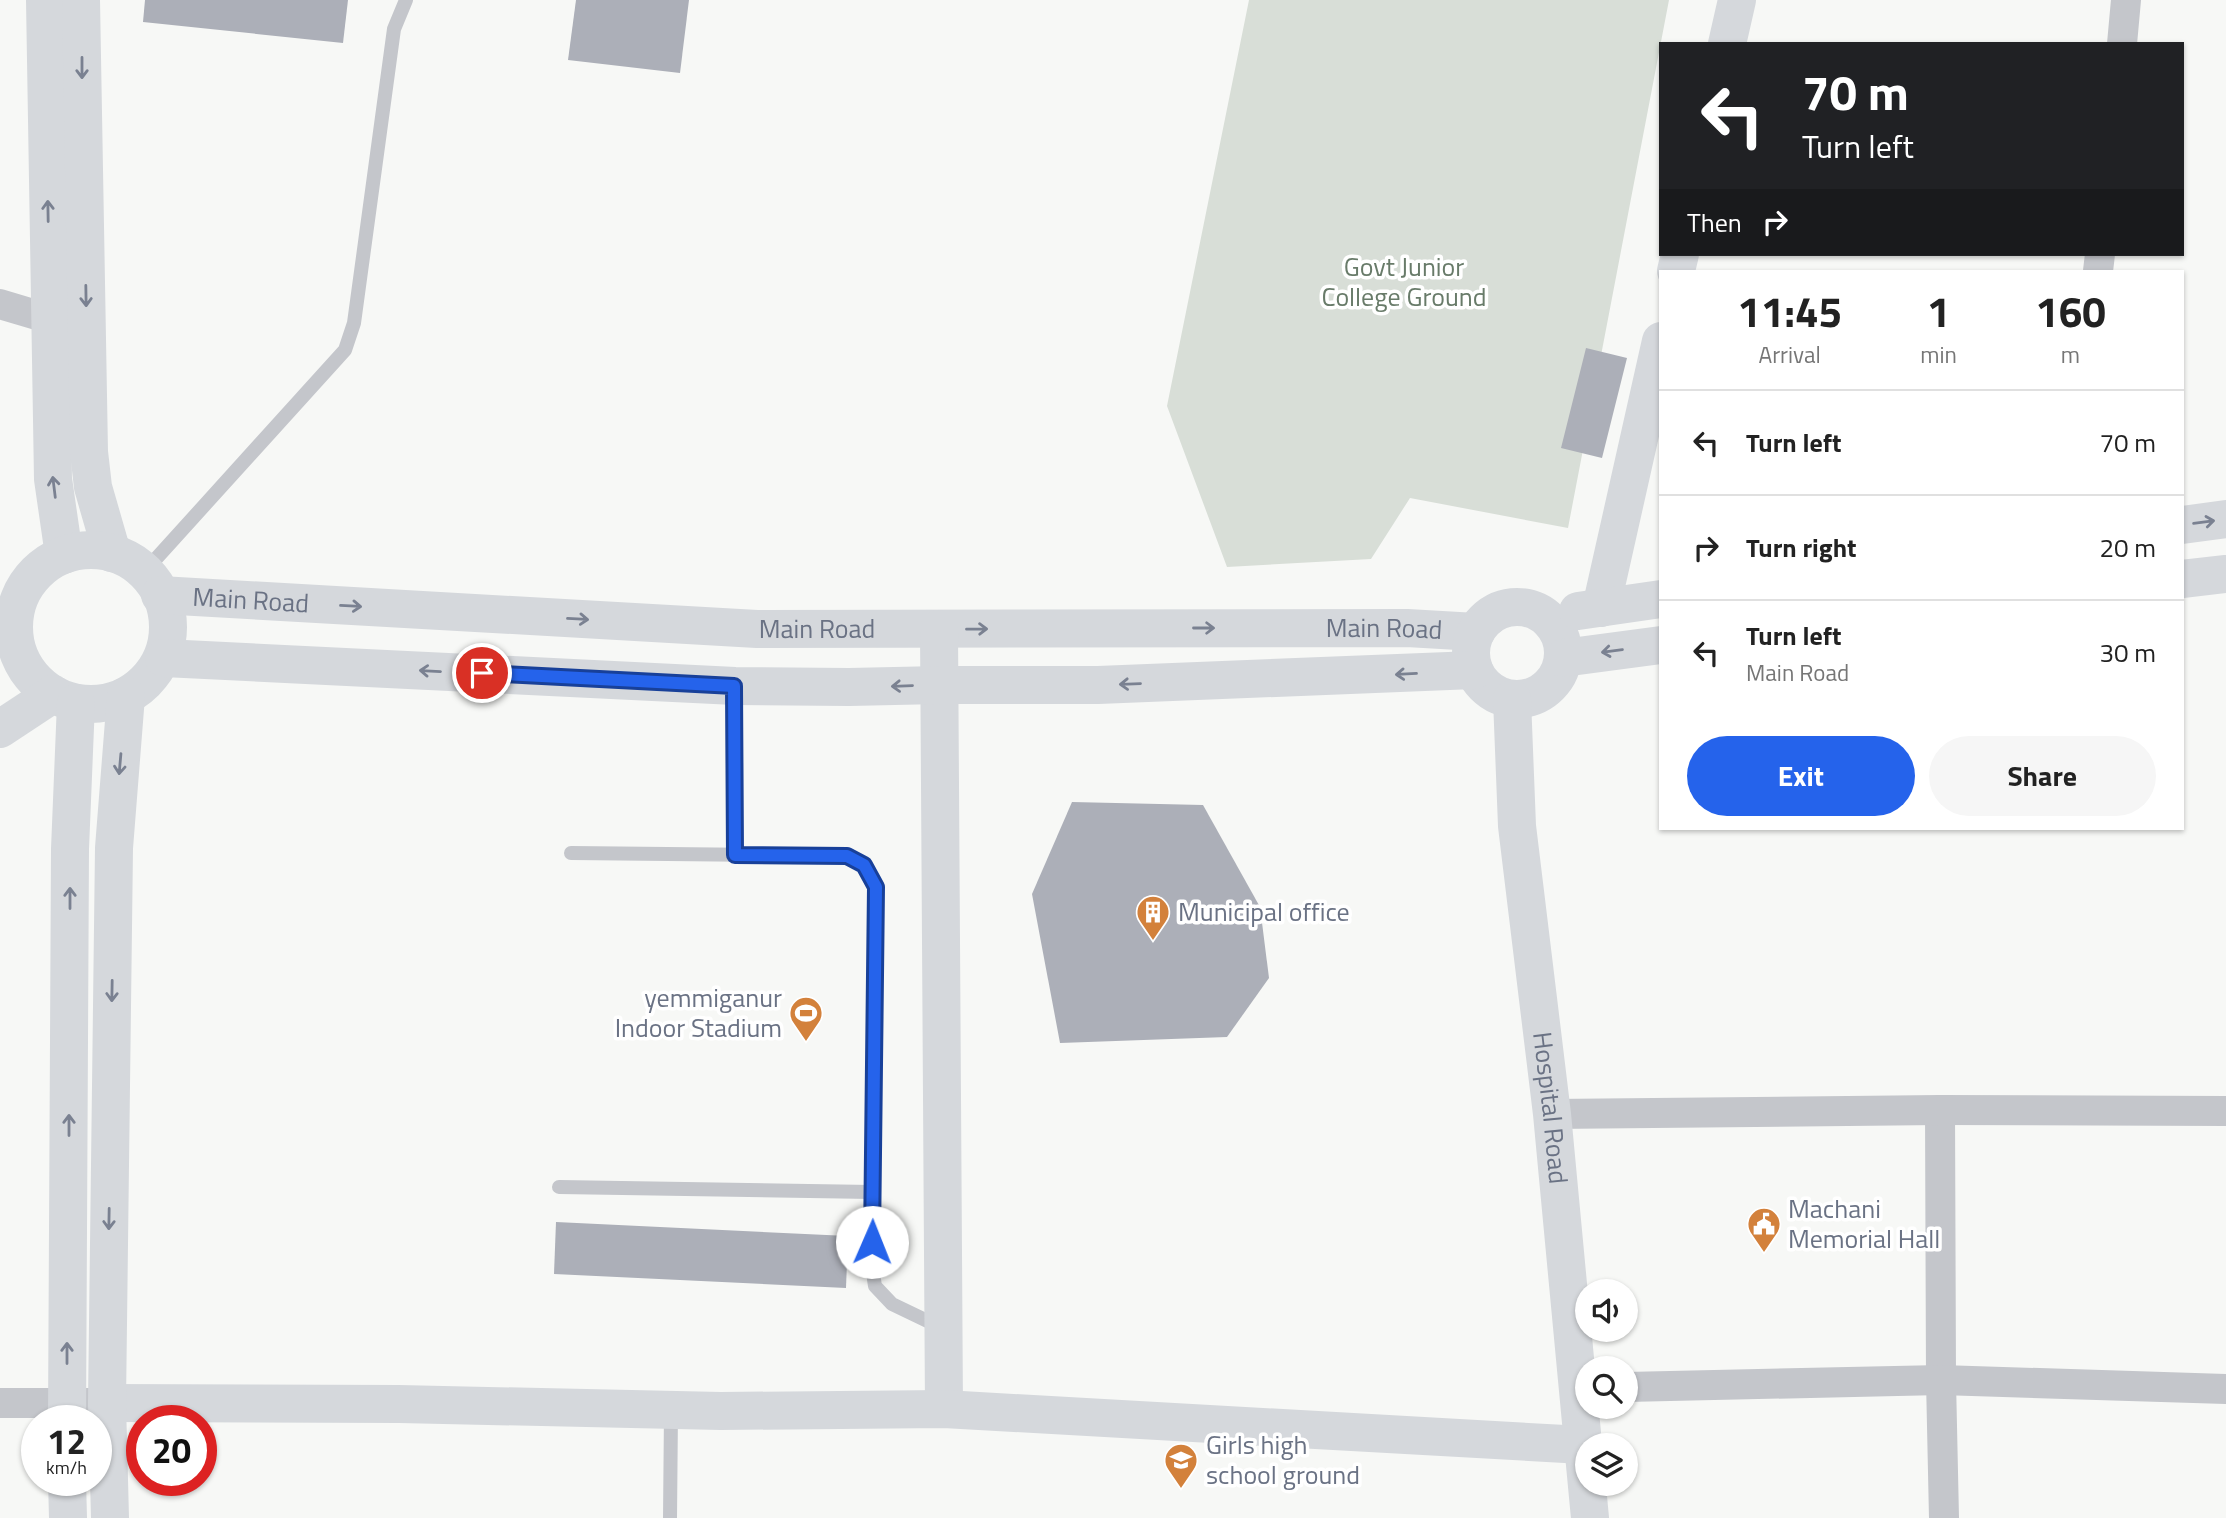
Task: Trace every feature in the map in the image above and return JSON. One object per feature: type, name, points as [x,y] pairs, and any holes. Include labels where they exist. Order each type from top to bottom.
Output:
[{"type":"street","points":[[45,0],[53,479],[64,555]]},
{"type":"street","points":[[81,0],[89,452],[93,487],[139,573],[166,607],[169,633],[164,658],[148,681],[126,696],[101,704],[64,698],[10,662],[16,609],[25,586],[42,567],[64,555],[88,550],[139,573]]},
{"type":"street","points":[[1727,42],[1737,0]]},
{"type":"street","points":[[2122,42],[2126,0]]},
{"type":"street","points":[[0,304],[50,319]]},
{"type":"street","points":[[1601,608],[1659,350]]},
{"type":"street","points":[[2184,524],[2226,519]]},
{"type":"street","name":"Main Road","points":[[139,573],[757,629],[1407,628],[1476,632]]},
{"type":"street","points":[[2184,579],[2226,574]]},
{"type":"street","name":"Main Road","points":[[164,658],[734,686],[1098,685],[1474,670],[1471,648],[1476,632],[1485,620],[1498,611],[1514,607],[1530,609],[1544,616],[1659,599]]},
{"type":"street","points":[[1474,670],[1485,687],[1498,696],[1512,699],[1533,696],[1551,684],[1560,672],[1562,642],[1555,628],[1544,616]]},
{"type":"street","points":[[939,629],[944,1409]]},
{"type":"street","points":[[1563,657],[1659,645]]},
{"type":"street","points":[[110,1518],[107,1403],[114,848],[126,696]]},
{"type":"street","points":[[0,729],[64,698]]},
{"type":"street","points":[[64,698],[71,822],[67,1405]]},
{"type":"street","name":"Hospital Road","points":[[1512,699],[1517,826],[1579,1356]]},
{"type":"street","points":[[1940,1110],[1944,1518]]},
{"type":"street","points":[[1552,1114],[1940,1110],[2226,1111]]},
{"type":"street","points":[[1638,1387],[1941,1380],[2226,1389]]},
{"type":"street","points":[[0,1403],[21,1406]]},
{"type":"street","points":[[98,1405],[399,1404],[671,1410],[944,1409],[1575,1446]]},
{"type":"street","points":[[67,1496],[68,1518]]},
{"type":"street","name":"Hospital Road","points":[[1588,1496],[1590,1518]]},
{"type":"lane","points":[[139,573],[345,350],[354,323],[394,29],[406,0]]},
{"type":"lane","points":[[734,686],[735,855]]},
{"type":"lane","points":[[571,853],[847,856],[864,865],[876,887],[872,1266],[875,1286],[892,1304],[943,1329]]},
{"type":"lane","points":[[559,1187],[873,1192]]},
{"type":"lane","points":[[670,1518],[671,1410]]},
{"type":"green space","name":"Govt Junior College Ground","points":[[1249,0],[1669,0],[1568,528],[1410,498],[1371,559],[1227,567],[1167,406]]},
{"type":"building","points":[[145,0],[348,0],[343,43],[143,22]]},
{"type":"building","points":[[576,0],[689,0],[680,73],[568,60]]},
{"type":"building","points":[[1586,348],[1627,358],[1602,458],[1561,448]]},
{"type":"building","name":"Municipal office","points":[[1072,802],[1203,805],[1260,907],[1269,978],[1227,1037],[1060,1043],[1032,894]]},
{"type":"building","points":[[556,1222],[848,1236],[846,1288],[554,1274]]},
{"type":"place","name":"Municipal office","points":[[1153,942]]},
{"type":"place","name":"yemmiganur Indoor Stadium","points":[[806,1043]]},
{"type":"place","name":"Machani Memorial Hall","points":[[1764,1254]]},
{"type":"place","name":"Girls high school ground","points":[[1181,1490]]},
{"type":"route","points":[[482,673],[734,686],[735,855],[847,856],[864,865],[876,887],[872,1242]]}]
